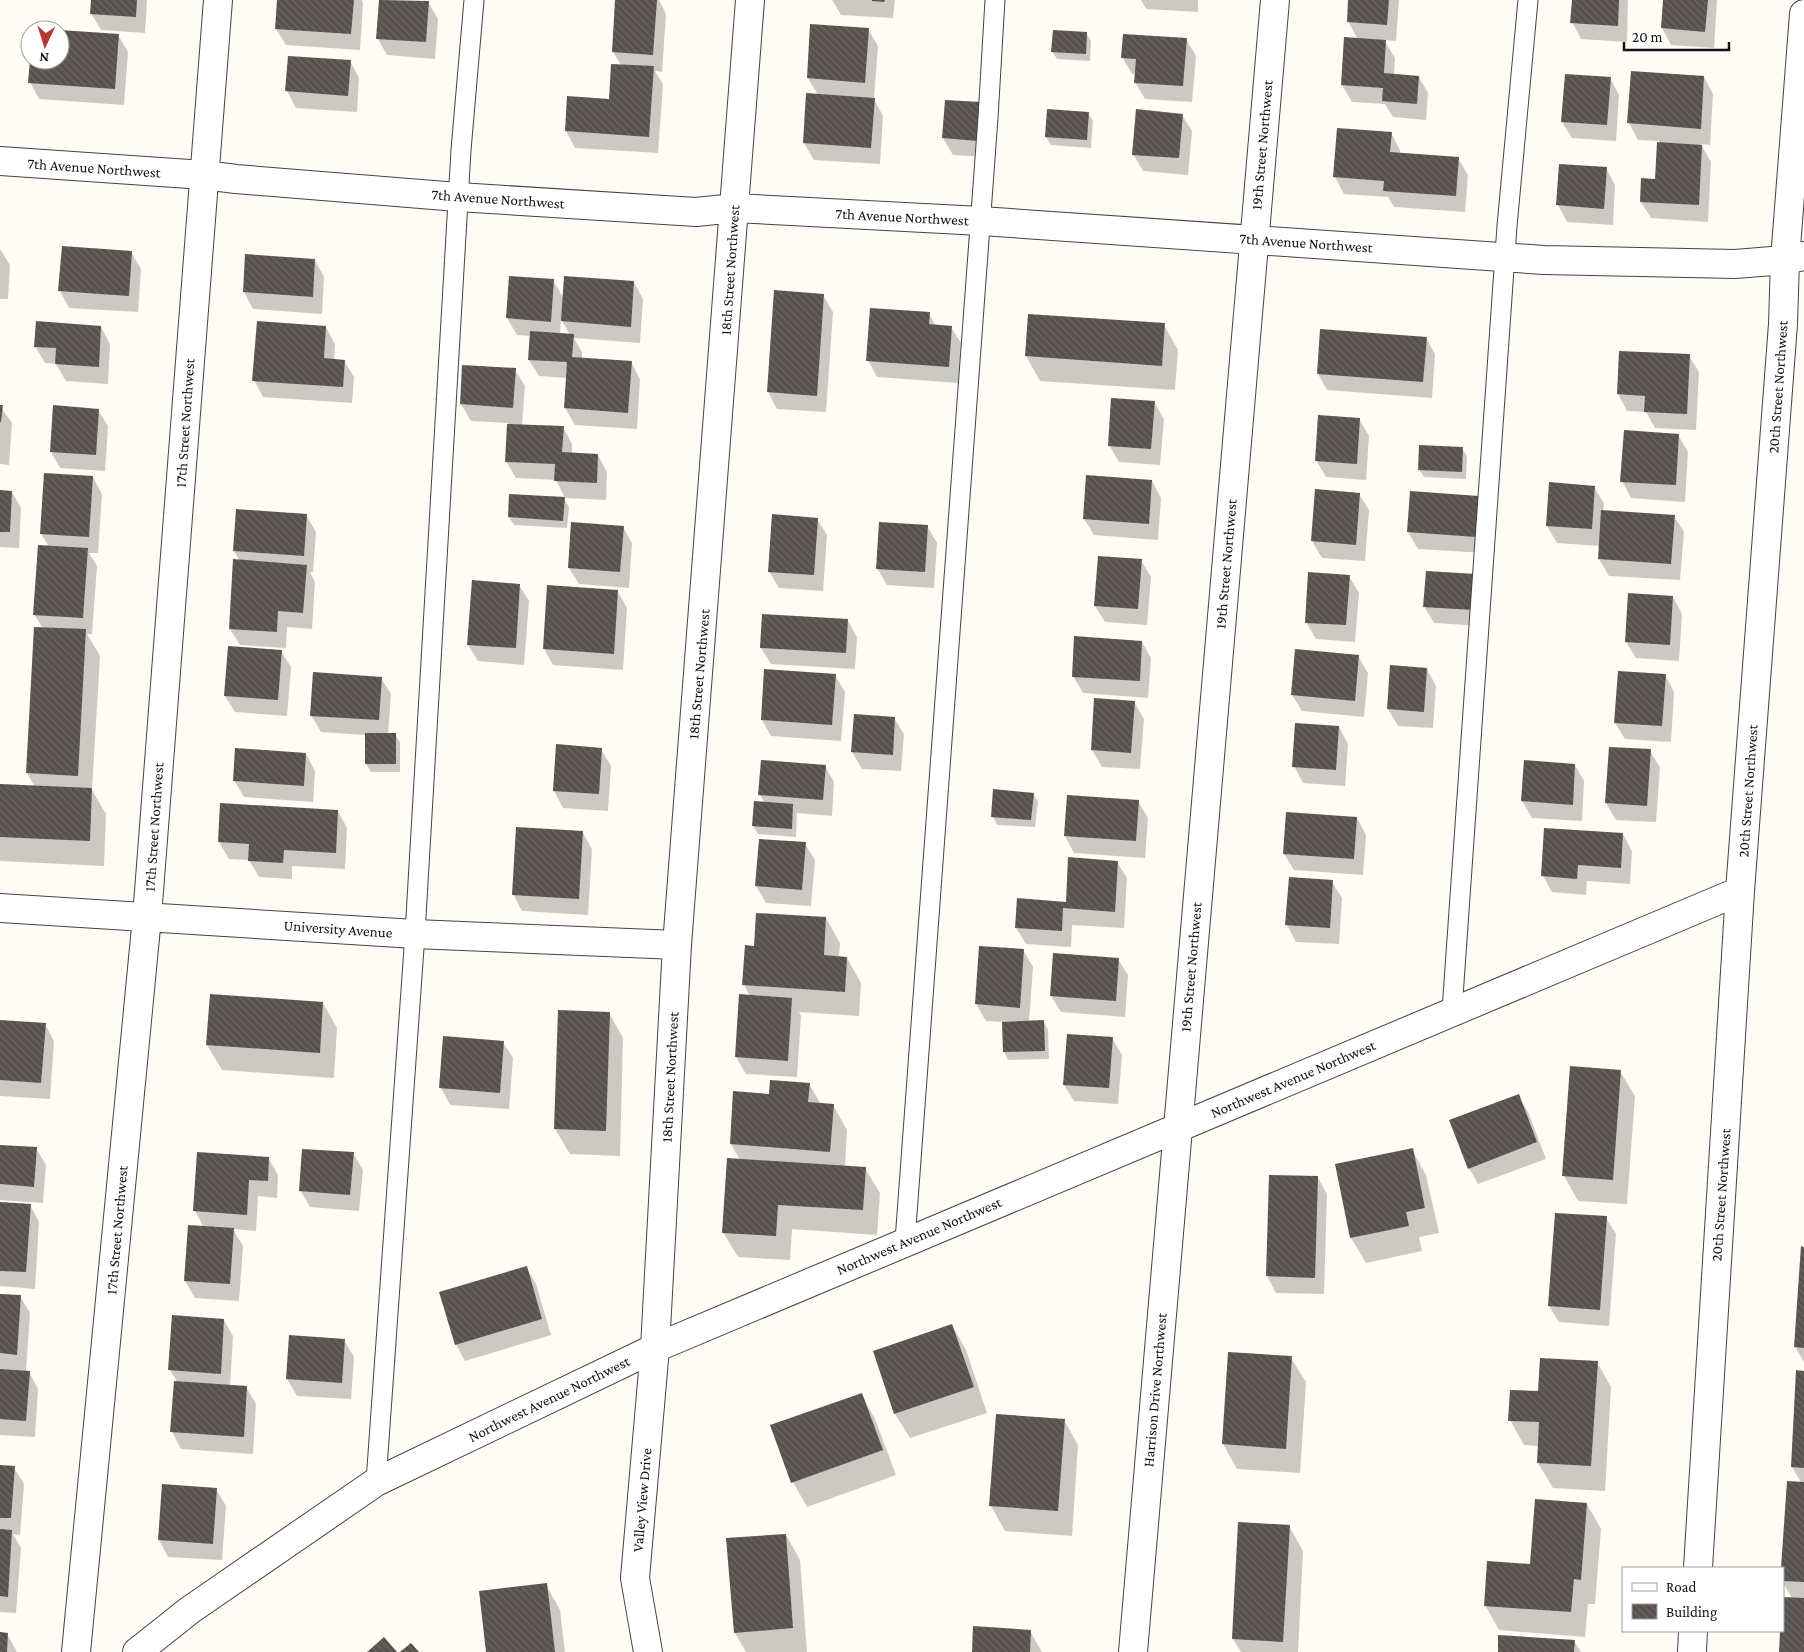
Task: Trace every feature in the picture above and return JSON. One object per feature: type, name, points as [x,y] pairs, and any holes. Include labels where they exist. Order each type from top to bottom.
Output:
[{"type":"street","name":"17th Street Northwest","points":[[76,1652],[147,917],[218,0]]},
{"type":"street","name":"18th Street Northwest","points":[[655,1348],[677,945],[750,0]]},
{"type":"street","name":"19th Street Northwest","points":[[1178,1128],[1275,0]]},
{"type":"street","name":"20th Street Northwest","points":[[1698,1567],[1740,891],[1783,324],[1795,258],[1804,14]]},
{"type":"street","name":"7th Avenue Northwest","points":[[0,161],[204,175],[458,197],[696,212],[735,208],[981,221],[1505,257],[1735,264],[1795,258]]},
{"type":"street","name":"Northwest Avenue Northwest","points":[[137,1652],[190,1610],[376,1482],[655,1348],[905,1241],[1740,891]]},
{"type":"street","name":"University Avenue","points":[[0,908],[415,934],[677,945]]},
{"type":"street","name":"Harrison Drive Northwest","points":[[1133,1652],[1178,1128]]},
{"type":"street","name":"Valley View Drive","points":[[648,1652],[635,1578],[655,1348]]},
{"type":"street","points":[[1692,1652],[1693,1632]]},
{"type":"lane","points":[[376,1482],[415,934],[458,197],[474,0]]},
{"type":"lane","points":[[905,1241],[981,221],[995,0]]},
{"type":"lane","points":[[1452,1011],[1505,257],[1528,0]]},
{"type":"building","points":[[91,0],[137,0],[136,17],[90,14]]},
{"type":"building","points":[[277,0],[354,0],[351,34],[275,29]]},
{"type":"building","points":[[379,0],[429,1],[426,42],[376,39]]},
{"type":"building","points":[[615,0],[657,0],[653,55],[612,52]]},
{"type":"building","points":[[872,0],[885,0],[884,2]]},
{"type":"building","points":[[1348,0],[1389,0],[1387,25],[1347,22]]},
{"type":"building","points":[[1572,0],[1619,0],[1618,26],[1570,23]]},
{"type":"building","points":[[1663,0],[1708,0],[1705,32],[1661,28]]},
{"type":"building","points":[[810,24],[869,28],[865,83],[807,78]]},
{"type":"building","points":[[1053,30],[1087,32],[1086,54],[1051,52]]},
{"type":"building","points":[[70,31],[119,34],[115,89],[28,83],[29,70],[70,70]]},
{"type":"building","points":[[1123,34],[1187,38],[1183,86],[1134,83],[1136,59],[1121,58]]},
{"type":"building","points":[[1344,37],[1386,40],[1384,73],[1419,76],[1417,104],[1382,101],[1383,88],[1341,85]]},
{"type":"building","points":[[288,56],[351,60],[348,96],[285,91]]},
{"type":"building","points":[[611,64],[654,66],[649,137],[565,131],[567,96],[609,99]]},
{"type":"building","points":[[1631,71],[1704,76],[1701,129],[1627,123]]},
{"type":"building","points":[[1565,74],[1611,77],[1607,125],[1561,122]]},
{"type":"building","points":[[806,93],[875,98],[871,148],[803,143]]},
{"type":"building","points":[[945,100],[981,102],[978,141],[942,138]]},
{"type":"building","points":[[1047,109],[1089,112],[1087,140],[1045,137]]},
{"type":"building","points":[[1136,109],[1183,114],[1179,158],[1132,155]]},
{"type":"building","points":[[1337,128],[1392,132],[1390,152],[1459,157],[1456,196],[1383,191],[1384,181],[1333,177]]},
{"type":"building","points":[[1657,142],[1702,145],[1699,205],[1640,202],[1641,178],[1655,179]]},
{"type":"building","points":[[1559,164],[1607,167],[1604,209],[1556,205]]},
{"type":"building","points":[[62,246],[132,251],[129,296],[58,291]]},
{"type":"building","points":[[245,254],[315,259],[313,297],[243,292]]},
{"type":"building","points":[[509,276],[554,279],[551,322],[506,318]]},
{"type":"building","points":[[564,276],[634,281],[631,327],[561,321]]},
{"type":"building","points":[[774,290],[824,294],[817,396],[767,392]]},
{"type":"building","points":[[870,308],[930,312],[929,324],[952,326],[949,367],[866,361]]},
{"type":"building","points":[[1028,314],[1165,323],[1162,366],[1025,356]]},
{"type":"building","points":[[36,321],[101,326],[99,367],[55,364],[56,348],[34,347]]},
{"type":"building","points":[[257,321],[326,326],[324,358],[345,360],[343,387],[252,381]]},
{"type":"building","points":[[1320,329],[1427,337],[1423,382],[1317,374]]},
{"type":"building","points":[[530,331],[574,334],[572,357],[632,361],[628,413],[564,408],[567,362],[528,360]]},
{"type":"building","points":[[1619,351],[1690,354],[1687,414],[1644,412],[1645,396],[1617,394]]},
{"type":"building","points":[[462,365],[516,368],[513,408],[460,404]]},
{"type":"building","points":[[1111,398],[1155,401],[1151,449],[1108,446]]},
{"type":"building","points":[[0,405],[3,405],[1,422],[0,422]]},
{"type":"building","points":[[53,405],[99,409],[96,455],[50,452]]},
{"type":"building","points":[[1318,415],[1360,418],[1357,464],[1315,461]]},
{"type":"building","points":[[507,424],[564,426],[562,452],[598,454],[597,483],[554,481],[555,464],[505,462]]},
{"type":"building","points":[[1624,430],[1679,434],[1676,485],[1620,482]]},
{"type":"building","points":[[1419,445],[1463,447],[1462,472],[1418,470]]},
{"type":"building","points":[[44,473],[93,476],[89,537],[40,534]]},
{"type":"building","points":[[1086,475],[1152,480],[1149,524],[1083,519]]},
{"type":"building","points":[[1549,482],[1595,486],[1592,529],[1546,526]]},
{"type":"building","points":[[1315,489],[1360,493],[1356,545],[1311,541]]},
{"type":"building","points":[[0,490],[12,491],[10,532],[0,532]]},
{"type":"building","points":[[1410,491],[1479,496],[1476,537],[1407,532]]},
{"type":"building","points":[[509,494],[565,497],[563,521],[508,517]]},
{"type":"building","points":[[236,509],[307,514],[304,556],[233,551]]},
{"type":"building","points":[[1601,510],[1675,515],[1671,564],[1598,559]]},
{"type":"building","points":[[772,514],[818,518],[814,575],[768,572]]},
{"type":"building","points":[[571,522],[624,526],[620,572],[568,568]]},
{"type":"building","points":[[879,522],[928,525],[925,572],[876,569]]},
{"type":"building","points":[[38,545],[88,548],[83,618],[33,615]]},
{"type":"building","points":[[1098,556],[1142,559],[1138,609],[1094,606]]},
{"type":"building","points":[[233,559],[307,565],[303,613],[278,611],[277,632],[229,629]]},
{"type":"building","points":[[1426,571],[1476,574],[1473,610],[1423,607]]},
{"type":"building","points":[[1308,572],[1350,575],[1346,625],[1305,623]]},
{"type":"building","points":[[472,580],[520,584],[516,648],[467,645]]},
{"type":"building","points":[[547,585],[618,590],[614,654],[543,649]]},
{"type":"building","points":[[1628,593],[1673,596],[1670,645],[1625,642]]},
{"type":"building","points":[[762,614],[848,619],[846,653],[760,648]]},
{"type":"building","points":[[34,627],[86,629],[78,776],[26,773]]},
{"type":"building","points":[[1074,636],[1142,641],[1140,681],[1072,677]]},
{"type":"building","points":[[228,646],[282,650],[278,700],[224,696]]},
{"type":"building","points":[[1295,649],[1359,655],[1355,701],[1291,695]]},
{"type":"building","points":[[1390,665],[1427,668],[1424,712],[1387,709]]},
{"type":"building","points":[[764,669],[836,674],[832,725],[761,720]]},
{"type":"building","points":[[1618,671],[1666,674],[1662,726],[1614,723]]},
{"type":"building","points":[[313,672],[382,677],[379,720],[310,716]]},
{"type":"building","points":[[1094,698],[1135,701],[1131,753],[1091,750]]},
{"type":"building","points":[[854,714],[895,717],[893,755],[851,752]]},
{"type":"building","points":[[1295,723],[1339,726],[1336,770],[1292,767]]},
{"type":"building","points":[[365,733],[396,733],[396,764],[365,764]]},
{"type":"building","points":[[556,744],[602,748],[599,794],[553,791]]},
{"type":"building","points":[[1609,747],[1651,749],[1647,806],[1605,803]]},
{"type":"building","points":[[235,748],[306,753],[304,786],[233,781]]},
{"type":"building","points":[[761,760],[826,765],[823,800],[758,795]]},
{"type":"building","points":[[1524,760],[1575,764],[1573,805],[1521,801]]},
{"type":"building","points":[[0,784],[92,788],[90,841],[0,837]]},
{"type":"building","points":[[993,789],[1034,793],[1031,820],[991,817]]},
{"type":"building","points":[[1067,795],[1139,800],[1136,841],[1064,836]]},
{"type":"building","points":[[754,801],[793,804],[792,829],[752,826]]},
{"type":"building","points":[[220,803],[338,810],[336,853],[284,850],[283,863],[248,861],[249,844],[218,842]]},
{"type":"building","points":[[1286,812],[1357,817],[1354,859],[1283,854]]},
{"type":"building","points":[[516,827],[583,831],[579,899],[512,895]]},
{"type":"building","points":[[1544,828],[1623,833],[1621,868],[1578,865],[1577,879],[1541,876]]},
{"type":"building","points":[[759,839],[806,842],[802,890],[755,886]]},
{"type":"building","points":[[1068,857],[1118,861],[1115,912],[1063,908],[1062,931],[1015,928],[1017,898],[1066,902]]},
{"type":"building","points":[[1289,877],[1333,880],[1330,928],[1285,925]]},
{"type":"building","points":[[756,913],[826,917],[824,955],[847,957],[845,992],[742,985],[745,945],[754,946]]},
{"type":"building","points":[[979,946],[1024,949],[1020,1008],[975,1004]]},
{"type":"building","points":[[1053,953],[1119,958],[1116,1001],[1050,996]]},
{"type":"building","points":[[210,994],[323,1002],[320,1053],[206,1045]]},
{"type":"building","points":[[739,994],[792,998],[788,1061],[735,1057]]},
{"type":"building","points":[[558,1010],[610,1012],[606,1131],[554,1129]]},
{"type":"building","points":[[0,1020],[46,1023],[41,1083],[0,1080]]},
{"type":"building","points":[[1044,1020],[1045,1051],[1003,1052],[1002,1022]]},
{"type":"building","points":[[1067,1034],[1113,1037],[1109,1088],[1063,1085]]},
{"type":"building","points":[[443,1036],[504,1041],[500,1093],[439,1088]]},
{"type":"building","points":[[1570,1066],[1621,1070],[1613,1180],[1562,1176]]},
{"type":"building","points":[[770,1080],[810,1083],[808,1102],[834,1104],[830,1152],[730,1144],[733,1091],[769,1094]]},
{"type":"building","points":[[1519,1094],[1537,1142],[1468,1169],[1449,1120]]},
{"type":"building","points":[[0,1145],[37,1147],[34,1187],[0,1184]]},
{"type":"building","points":[[1413,1148],[1425,1208],[1406,1212],[1409,1226],[1350,1238],[1335,1164]]},
{"type":"building","points":[[302,1149],[354,1152],[350,1195],[299,1191]]},
{"type":"building","points":[[197,1152],[269,1157],[268,1181],[249,1180],[247,1215],[193,1211]]},
{"type":"building","points":[[727,1158],[866,1167],[863,1210],[778,1205],[776,1236],[722,1233]]},
{"type":"building","points":[[1269,1175],[1318,1176],[1315,1278],[1266,1276]]},
{"type":"building","points":[[0,1202],[31,1204],[26,1272],[0,1271]]},
{"type":"building","points":[[1555,1213],[1607,1216],[1600,1310],[1548,1306]]},
{"type":"building","points":[[188,1225],[234,1228],[230,1284],[184,1281]]},
{"type":"building","points":[[1801,1246],[1804,1247],[1804,1348],[1794,1347]]},
{"type":"building","points":[[527,1266],[542,1319],[455,1345],[439,1292]]},
{"type":"building","points":[[0,1294],[21,1295],[17,1355],[0,1353]]},
{"type":"building","points":[[172,1315],[224,1319],[221,1374],[168,1370]]},
{"type":"building","points":[[952,1324],[974,1387],[894,1414],[873,1351]]},
{"type":"building","points":[[289,1335],[345,1339],[342,1383],[286,1379]]},
{"type":"building","points":[[1228,1352],[1292,1356],[1286,1449],[1222,1444]]},
{"type":"building","points":[[1540,1358],[1598,1361],[1591,1466],[1537,1463],[1539,1422],[1508,1421],[1510,1390],[1538,1391]]},
{"type":"building","points":[[0,1369],[30,1371],[26,1421],[0,1419]]},
{"type":"building","points":[[1796,1370],[1804,1371],[1804,1468],[1791,1467]]},
{"type":"building","points":[[174,1381],[247,1386],[244,1437],[170,1432]]},
{"type":"building","points":[[862,1393],[883,1450],[791,1483],[770,1425]]},
{"type":"building","points":[[996,1414],[1065,1419],[1058,1511],[989,1506]]},
{"type":"building","points":[[0,1465],[15,1466],[11,1518],[0,1518]]},
{"type":"building","points":[[1787,1481],[1804,1482],[1804,1582],[1784,1581],[1784,1567],[1781,1567]]},
{"type":"building","points":[[162,1484],[217,1488],[213,1544],[158,1540]]},
{"type":"building","points":[[1535,1499],[1587,1503],[1581,1580],[1574,1579],[1571,1612],[1484,1606],[1487,1561],[1530,1564]]},
{"type":"building","points":[[1238,1522],[1290,1525],[1283,1642],[1232,1639]]},
{"type":"building","points":[[0,1529],[12,1530],[8,1597],[0,1596]]},
{"type":"building","points":[[786,1534],[793,1628],[734,1633],[726,1538]]},
{"type":"building","points":[[547,1583],[555,1652],[486,1652],[479,1591]]},
{"type":"building","points":[[1784,1597],[1804,1598],[1804,1652],[1779,1652],[1780,1632],[1784,1632]]},
{"type":"building","points":[[973,1626],[1031,1630],[1030,1652],[972,1652]]},
{"type":"building","points":[[0,1632],[8,1633],[7,1652],[0,1652]]},
{"type":"building","points":[[1498,1635],[1575,1640],[1574,1652],[1498,1652]]},
{"type":"building","points":[[384,1637],[397,1652],[367,1652]]},
{"type":"building","points":[[411,1643],[419,1652],[400,1652]]}]
